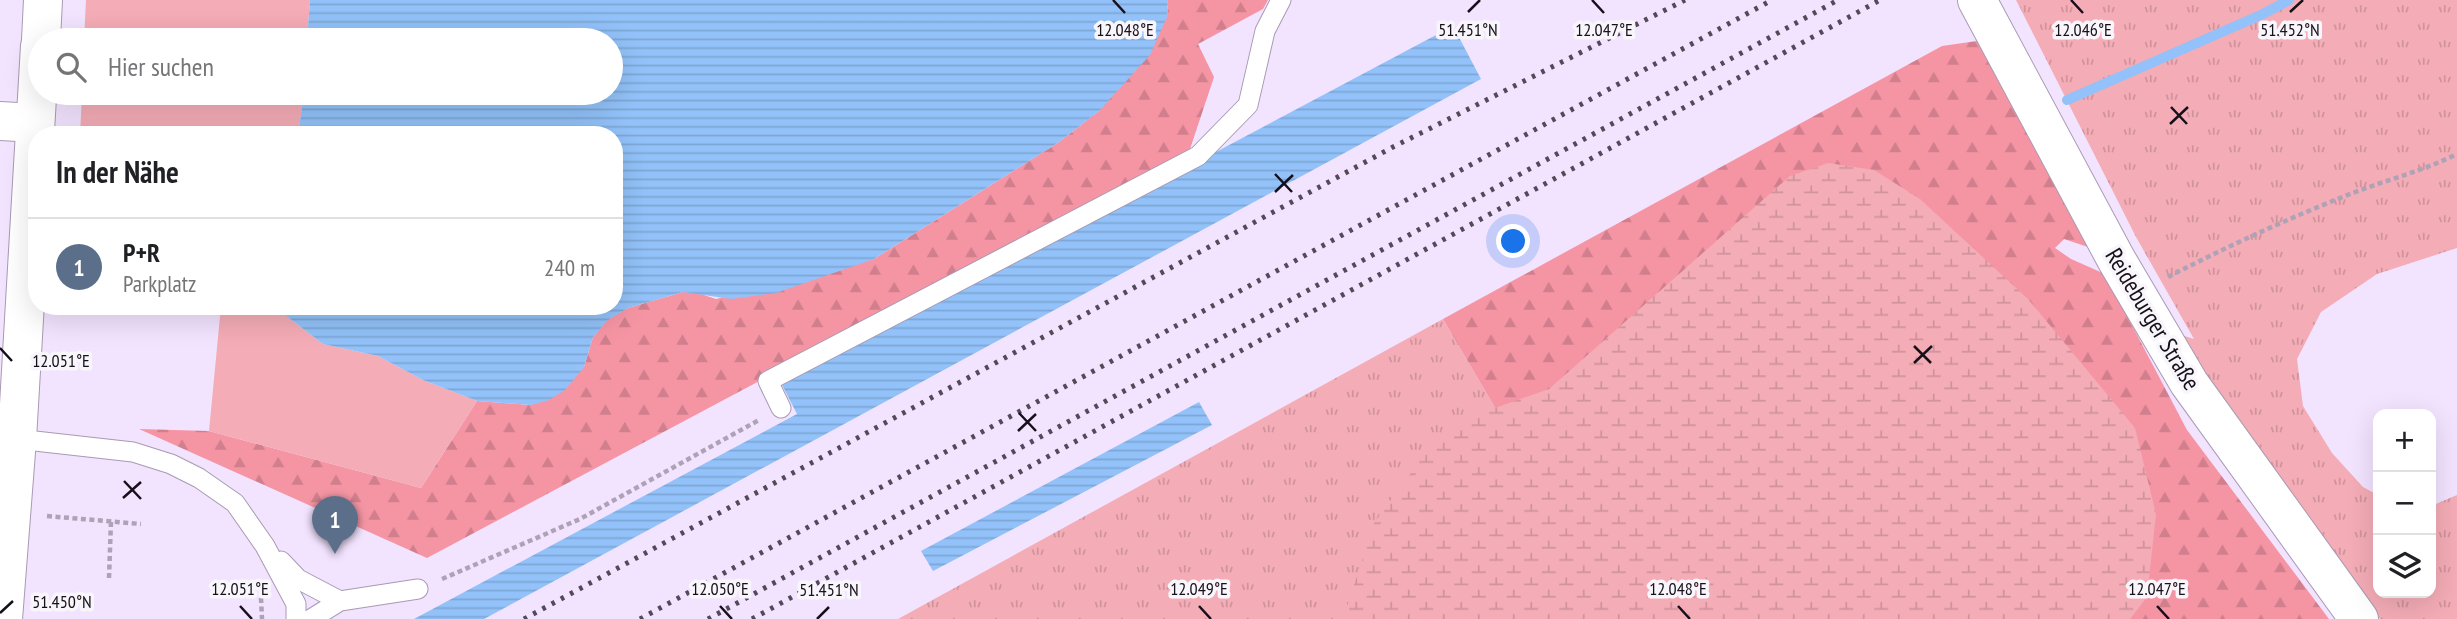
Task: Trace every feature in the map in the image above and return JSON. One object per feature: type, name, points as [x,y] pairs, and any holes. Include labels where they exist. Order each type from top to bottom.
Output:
[{"type":"main road","points":[[42,28],[43,0]]},
{"type":"main road","name":"Reideburger Straße","points":[[1977,0],[2136,293],[2189,383],[2359,619]]},
{"type":"main road","points":[[4,619],[16,511],[18,122],[28,87]]},
{"type":"lane","points":[[781,408],[768,381],[1198,156],[1248,104],[1265,31],[1281,0]]},
{"type":"lane","points":[[17,439],[133,452],[171,464],[199,478],[235,503],[265,545],[296,604],[296,619]]},
{"type":"lane","points":[[265,545],[298,579],[340,601]]},
{"type":"lane","points":[[311,619],[340,601],[418,589]]},
{"type":"path","points":[[2136,293],[2226,247],[2347,195],[2457,154]]},
{"type":"path","points":[[418,589],[580,519],[781,408]]},
{"type":"path","points":[[16,511],[141,524]]},
{"type":"path","points":[[109,578],[111,521]]},
{"type":"path","points":[[260,594],[262,619]]},
{"type":"green space","points":[[86,0],[310,0],[308,28],[85,28]]},
{"type":"green space","points":[[1168,0],[1268,0],[1263,9],[1198,44],[1214,77],[1189,152],[427,558],[139,429],[209,431],[421,488],[477,401],[531,405],[584,367],[593,337],[608,319],[623,315],[623,311],[628,308],[683,292],[698,293],[716,299],[874,259],[1059,142],[1099,111],[1167,17]]},
{"type":"green space","points":[[2016,0],[2457,0],[2457,248],[2377,274],[2321,312],[2297,359],[2303,406],[2332,453],[2363,487],[2373,492],[2373,598],[2436,598],[2436,504],[2457,495],[2457,619],[2380,619],[2175,333],[2194,339],[2136,237]]},
{"type":"green space","points":[[1977,41],[2091,248],[2064,239],[2055,248],[2071,259],[2105,274],[2187,430],[2329,619],[2117,619],[1514,440],[1443,319],[1942,46]]},
{"type":"green space","points":[[81,105],[302,105],[299,126],[80,126]]},
{"type":"green space","points":[[1828,163],[1874,170],[1920,199],[2028,299],[2135,428],[2156,514],[2147,597],[2130,619],[1343,619],[1374,523],[1427,451],[1481,413],[1549,389],[1790,176]]},
{"type":"green space","points":[[220,315],[285,315],[323,344],[378,356],[423,380],[477,401],[421,488],[209,431]]},
{"type":"green space","points":[[1443,319],[1514,440],[1358,619],[898,619]]},
{"type":"water","points":[[310,0],[1168,0],[1167,17],[1150,55],[1099,111],[1059,142],[874,259],[776,293],[731,299],[683,292],[623,311],[623,126],[299,126],[302,105],[623,105],[623,28],[308,28]]},
{"type":"water","points":[[1453,26],[1481,79],[484,619],[414,619],[797,414],[781,383]]},
{"type":"water","points":[[285,315],[616,315],[593,337],[584,367],[565,390],[549,400],[531,405],[477,401],[423,380],[378,356],[323,344]]},
{"type":"water","points":[[1199,402],[1212,425],[933,571],[921,551]]},
{"type":"waterway","points":[[2067,100],[2289,0]]},
{"type":"railway","points":[[524,619],[1393,147],[1685,0]]},
{"type":"railway","points":[[640,619],[1772,0]]},
{"type":"railway","points":[[708,619],[1838,0]]},
{"type":"railway","points":[[752,619],[1880,0]]},
{"type":"place","name":"P+R","points":[[335,554]]}]
